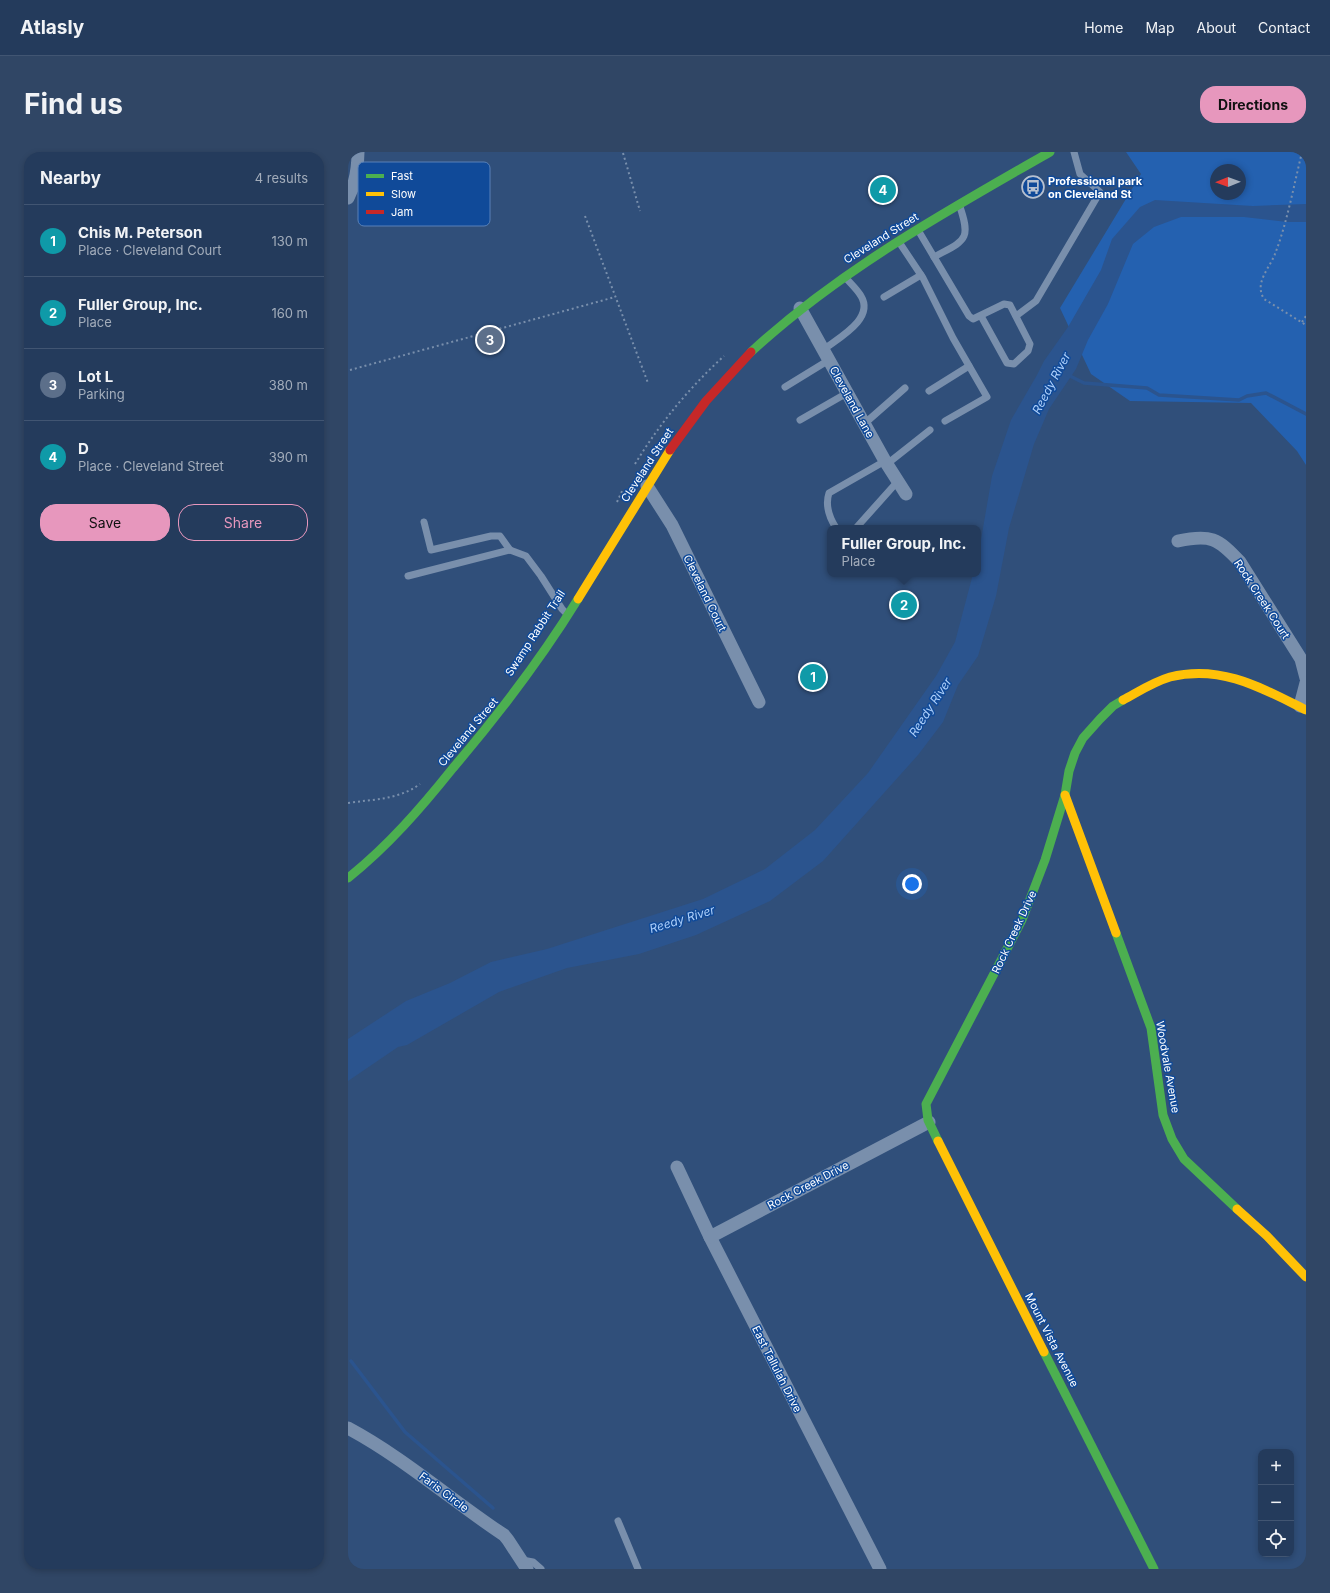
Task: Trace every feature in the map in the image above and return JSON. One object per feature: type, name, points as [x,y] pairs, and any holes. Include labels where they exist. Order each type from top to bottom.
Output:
[{"type":"street","points":[[348,198],[353,189],[358,170],[358,152]]},
{"type":"street","name":"Cleveland Street","points":[[348,878],[384,847],[414,815],[528,677],[569,615],[647,486],[704,403],[734,368],[800,308],[844,275],[897,240],[1050,152]]},
{"type":"street","name":"Cleveland Lane","points":[[800,308],[886,463],[906,494]]},
{"type":"street","name":"Cleveland Court","points":[[647,486],[672,526],[759,702]]},
{"type":"street","name":"Rock Creek Court","points":[[1178,541],[1198,536],[1213,540],[1228,549],[1240,562],[1301,659],[1306,678]]},
{"type":"street","name":"Rock Creek Drive","points":[[710,1237],[929,1122],[925,1112],[926,1104],[1022,920],[1045,860],[1066,795],[1069,771],[1083,738],[1113,706],[1130,695],[1157,682],[1183,674],[1215,674],[1247,681],[1303,708]]},
{"type":"street","points":[[1303,708],[1306,683]]},
{"type":"street","name":"Woodvale Avenue","points":[[1066,795],[1151,1028],[1163,1115],[1172,1139],[1184,1159],[1200,1176],[1267,1236],[1306,1277]]},
{"type":"street","name":"Mount Vista Avenue","points":[[929,1122],[1154,1569]]},
{"type":"street","name":"East Tallulah Drive","points":[[677,1168],[710,1237],[880,1569]]},
{"type":"street","name":"Faris Circle","points":[[348,1428],[402,1461],[470,1513],[504,1535],[525,1565]]},
{"type":"lane","points":[[1016,316],[1036,301],[1100,192],[1080,174],[1074,152]]},
{"type":"lane","points":[[934,257],[962,242],[966,233],[966,222],[960,204]]},
{"type":"lane","points":[[917,229],[969,316],[973,319],[1004,304],[1010,305],[1030,344],[1028,351],[1014,364],[1007,363],[981,316]]},
{"type":"lane","points":[[897,240],[921,275],[987,397],[945,421]]},
{"type":"lane","points":[[785,386],[826,355],[863,314],[864,306],[861,297],[844,275]]},
{"type":"lane","points":[[884,297],[921,275]]},
{"type":"lane","points":[[929,391],[969,366]]},
{"type":"lane","points":[[864,424],[905,388]]},
{"type":"lane","points":[[800,420],[847,393]]},
{"type":"lane","points":[[834,525],[826,502],[829,493],[886,463],[930,430]]},
{"type":"lane","points":[[859,525],[898,481]]},
{"type":"lane","points":[[424,522],[430,550],[491,536],[500,536],[510,550],[526,556],[562,609],[569,615]]},
{"type":"lane","points":[[408,576],[510,550]]},
{"type":"lane","points":[[618,1521],[638,1569]]},
{"type":"lane","points":[[525,1565],[533,1562],[542,1569]]},
{"type":"path","points":[[1302,152],[1276,250],[1260,284],[1260,293],[1264,299],[1306,325]]},
{"type":"path","points":[[623,153],[640,211]]},
{"type":"path","points":[[585,216],[648,383]]},
{"type":"path","points":[[350,370],[615,297]]},
{"type":"path","points":[[1302,322],[1306,316]]},
{"type":"path","points":[[616,505],[624,489]]},
{"type":"path","points":[[348,803],[384,800],[410,791],[423,782]]},
{"type":"shaded area","points":[[1126,152],[1306,152],[1306,465],[1297,451],[1251,403],[1130,401],[1091,374],[1060,308],[1141,174]]},
{"type":"water","name":"Reedy River","points":[[1155,200],[1253,206],[1306,204],[1306,222],[1287,222],[1244,217],[1181,217],[1154,227],[1133,244],[1108,304],[1088,340],[1076,369],[1049,409],[1034,444],[1009,528],[996,596],[978,656],[958,685],[943,722],[918,755],[823,861],[770,901],[696,935],[639,954],[567,968],[499,992],[407,1045],[398,1047],[348,1081],[348,1039],[406,1001],[450,983],[491,962],[547,949],[703,899],[765,869],[815,830],[868,773],[936,676],[955,642],[972,577],[981,577],[981,540],[992,476],[1011,420],[1044,361],[1068,327],[1101,270],[1112,239],[1140,207]]},
{"type":"waterway","name":"Reedy River","points":[[1068,375],[1084,383],[1147,388],[1159,395],[1239,400],[1247,396],[1266,393],[1306,414]]},
{"type":"waterway","points":[[351,1361],[405,1432],[493,1508]]},
{"type":"traffic: fast","points":[[751,352],[785,322],[820,295],[894,244],[1050,152]]},
{"type":"traffic: fast","points":[[348,878],[377,853],[429,798],[503,707],[534,665],[578,599]]},
{"type":"traffic: fast","points":[[938,1141],[928,1120],[926,1104],[1022,920],[1045,860],[1065,795],[1069,771],[1075,753],[1083,738],[1100,719],[1113,706],[1123,700]]},
{"type":"traffic: fast","points":[[1116,933],[1151,1028],[1163,1115],[1172,1139],[1184,1159],[1237,1209]]},
{"type":"traffic: fast","points":[[1044,1352],[1154,1569]]},
{"type":"traffic: slow","points":[[578,599],[670,450]]},
{"type":"traffic: slow","points":[[1123,700],[1152,684],[1170,677],[1189,674],[1207,674],[1241,680],[1257,686],[1306,710]]},
{"type":"traffic: slow","points":[[1065,795],[1116,933]]},
{"type":"traffic: slow","points":[[938,1141],[1044,1352]]},
{"type":"traffic: slow","points":[[1237,1209],[1267,1236],[1306,1277]]},
{"type":"traffic: jam","points":[[670,450],[706,401],[751,352]]},
{"type":"place","name":"Professional park on Cleveland St","points":[[1033,187]]},
{"type":"place","name":"D","points":[[883,190]]},
{"type":"place","name":"Lot L","points":[[490,340]]},
{"type":"place","name":"Fuller Group, Inc.","points":[[904,605]]},
{"type":"place","name":"Chis M. Peterson","points":[[813,677]]}]
